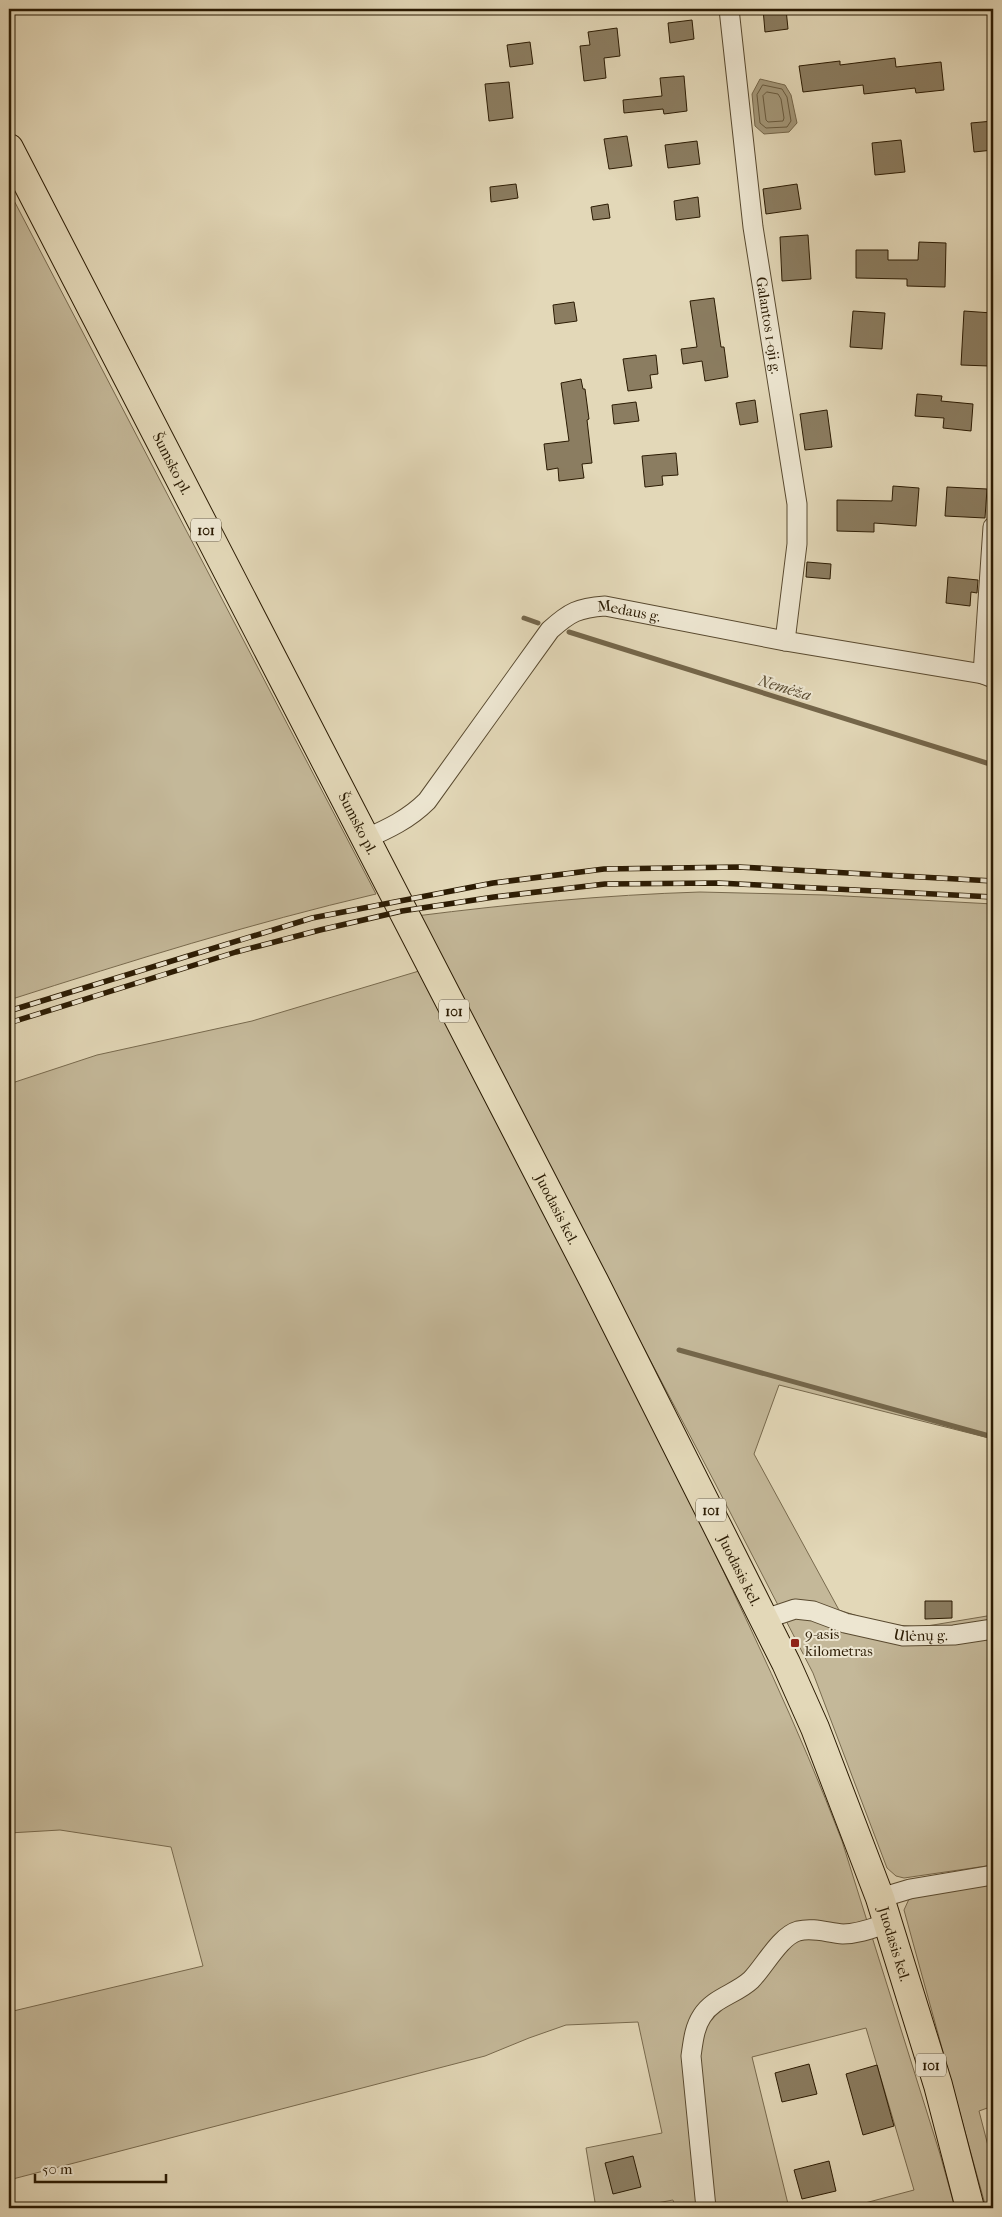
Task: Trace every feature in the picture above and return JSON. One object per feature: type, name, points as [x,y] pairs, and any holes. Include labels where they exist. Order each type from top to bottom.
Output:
[{"type":"main road","name":"Šumsko pl.","points":[[9,148],[402,911]]},
{"type":"main road","name":"Juodasis kel.","points":[[402,911],[616,1324],[765,1619],[815,1728],[884,1910],[938,2086],[970,2208]]},
{"type":"street","name":"Galantos 1-oji g.","points":[[729,9],[753,228],[797,504],[797,544],[785,641]]},
{"type":"street","points":[[988,676],[993,527]]},
{"type":"street","name":"Medaus g.","points":[[365,839],[397,825],[416,813],[427,801],[550,630],[565,617],[583,608],[605,606],[785,641],[988,676]]},
{"type":"street","name":"Ulėnų g.","points":[[765,1619],[795,1609],[813,1611],[846,1623],[903,1636],[954,1635],[993,1629]]},
{"type":"street","points":[[706,2208],[691,2056],[694,2034],[702,2016],[715,2002],[750,1981],[778,1947],[795,1932],[810,1928],[842,1934],[860,1932],[910,1889],[993,1875]]},
{"type":"shaded area","points":[[9,191],[376,894],[238,930],[9,1000]]},
{"type":"shaded area","points":[[700,892],[826,895],[993,904],[993,1439],[779,1385],[754,1454],[839,1610],[882,1624],[921,1627],[993,1615],[993,1865],[904,1878],[896,1876],[887,1868],[813,1673],[416,916],[628,895]]},
{"type":"shaded area","points":[[419,971],[660,1440],[790,1715],[842,1841],[940,2154],[955,2208],[846,2208],[914,2190],[866,2028],[752,2057],[789,2208],[675,2208],[673,2200],[630,2208],[596,2208],[586,2148],[662,2133],[638,2022],[566,2025],[485,2056],[9,2180],[9,2012],[203,1966],[171,1847],[60,1830],[9,1833],[9,1084],[97,1055],[252,1021]]},
{"type":"shaded area","points":[[993,1883],[993,2106],[979,2111],[993,2165],[993,2208],[986,2208],[904,1910],[909,1899],[916,1893]]},
{"type":"water","points":[[760,79],[785,85],[791,95],[797,123],[789,132],[764,134],[755,126],[752,94]]},
{"type":"building","points":[[763,9],[786,9],[788,29],[765,32]]},
{"type":"building","points":[[692,20],[694,39],[670,43],[668,23]]},
{"type":"building","points":[[617,28],[620,56],[604,58],[606,78],[584,81],[580,46],[590,45],[588,32]]},
{"type":"building","points":[[530,42],[533,64],[510,67],[507,45]]},
{"type":"building","points":[[895,58],[896,67],[941,62],[944,90],[916,93],[915,88],[864,94],[863,85],[803,92],[799,66],[840,61],[840,65]]},
{"type":"building","points":[[684,76],[687,111],[664,114],[663,109],[624,113],[623,100],[662,96],[660,78]]},
{"type":"building","points":[[509,82],[513,118],[489,121],[485,84]]},
{"type":"building","points":[[993,121],[993,150],[974,152],[971,123]]},
{"type":"building","points":[[627,136],[632,166],[609,169],[604,139]]},
{"type":"building","points":[[901,140],[905,172],[875,175],[872,143]]},
{"type":"building","points":[[697,141],[700,164],[668,168],[665,145]]},
{"type":"building","points":[[516,184],[518,198],[491,202],[490,187]]},
{"type":"building","points":[[797,184],[801,209],[766,214],[763,189]]},
{"type":"building","points":[[698,197],[700,217],[676,220],[674,201]]},
{"type":"building","points":[[608,204],[610,218],[593,220],[591,207]]},
{"type":"building","points":[[808,235],[811,279],[782,281],[780,237]]},
{"type":"building","points":[[919,242],[946,243],[945,287],[907,286],[907,279],[856,278],[856,250],[888,250],[888,260],[918,260]]},
{"type":"building","points":[[714,298],[721,347],[724,347],[728,377],[705,381],[702,361],[683,364],[681,349],[697,347],[690,301]]},
{"type":"building","points":[[574,302],[577,321],[555,324],[553,305]]},
{"type":"building","points":[[853,311],[885,313],[882,349],[850,347]]},
{"type":"building","points":[[964,311],[992,313],[989,366],[961,365]]},
{"type":"building","points":[[656,355],[658,374],[650,375],[652,388],[628,391],[623,359]]},
{"type":"building","points":[[581,379],[583,389],[585,389],[589,419],[587,420],[592,463],[582,464],[584,478],[559,481],[558,468],[547,470],[544,444],[569,441],[561,383]]},
{"type":"building","points":[[917,394],[942,396],[941,401],[973,404],[971,431],[943,428],[944,418],[915,416]]},
{"type":"building","points":[[755,400],[758,422],[740,425],[736,403]]},
{"type":"building","points":[[636,402],[639,421],[614,424],[612,405]]},
{"type":"building","points":[[827,410],[832,447],[805,450],[800,414]]},
{"type":"building","points":[[676,453],[678,475],[662,476],[663,485],[645,487],[642,456]]},
{"type":"building","points":[[893,486],[919,488],[916,526],[874,523],[874,532],[837,531],[837,500],[892,501]]},
{"type":"building","points":[[947,487],[987,489],[985,518],[945,516]]},
{"type":"building","points":[[807,562],[831,564],[830,579],[806,577]]},
{"type":"building","points":[[948,577],[978,580],[977,593],[971,592],[970,606],[946,603]]},
{"type":"building","points":[[925,1601],[952,1601],[952,1618],[925,1619]]},
{"type":"building","points":[[809,2064],[817,2094],[782,2102],[775,2073]]},
{"type":"building","points":[[877,2065],[894,2126],[863,2135],[846,2074]]},
{"type":"building","points":[[633,2156],[641,2187],[613,2194],[605,2163]]},
{"type":"building","points":[[829,2161],[836,2191],[802,2199],[794,2170]]},
{"type":"waterway","name":"Nemėža","points":[[524,618],[538,623]]},
{"type":"waterway","name":"Nemėža","points":[[569,632],[993,765]]},
{"type":"waterway","points":[[679,1350],[993,1437]]},
{"type":"railway","points":[[9,1011],[312,918],[493,883],[604,869],[739,867],[993,881]]},
{"type":"railway","points":[[9,1023],[236,952],[320,930],[402,911],[494,897],[605,884],[718,883],[993,897]]},
{"type":"place","name":"9-asis kilometras","points":[[795,1643]]}]
